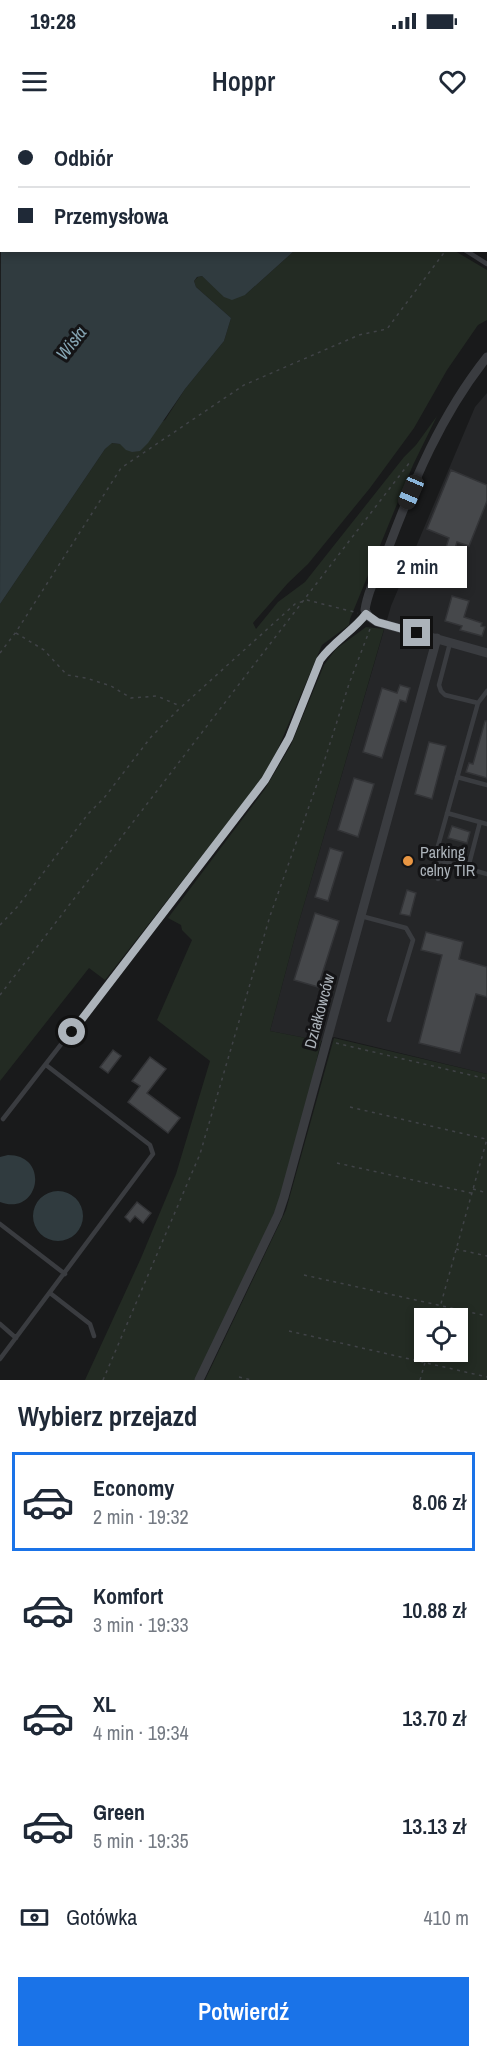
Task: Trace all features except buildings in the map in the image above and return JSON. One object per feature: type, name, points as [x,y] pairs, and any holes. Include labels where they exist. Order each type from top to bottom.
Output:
[{"type":"street","points":[[487,357],[450,409],[425,458],[366,604],[370,617],[487,653]]},
{"type":"street","name":"Działkowców","points":[[199,1380],[281,1206],[437,638]]},
{"type":"lane","points":[[468,252],[487,264]]},
{"type":"lane","points":[[3,1119],[258,791],[286,745],[320,660],[334,644],[370,617]]},
{"type":"lane","points":[[450,643],[439,685],[441,692],[478,703]]},
{"type":"lane","points":[[438,879],[438,846],[478,703],[487,691]]},
{"type":"lane","points":[[457,777],[487,785]]},
{"type":"lane","points":[[447,813],[487,824]]},
{"type":"lane","points":[[468,868],[480,822]]},
{"type":"lane","points":[[438,860],[487,874]]},
{"type":"lane","points":[[361,916],[405,928],[413,940],[389,1020]]},
{"type":"lane","points":[[0,1359],[153,1154],[150,1145],[46,1065]]},
{"type":"lane","points":[[0,1224],[65,1274]]},
{"type":"lane","points":[[50,1293],[90,1324],[94,1336]]},
{"type":"lane","points":[[0,1324],[16,1338]]},
{"type":"path","points":[[0,653],[16,632],[121,468],[244,385],[359,335],[387,329],[445,252]]},
{"type":"path","points":[[0,994],[410,462]]},
{"type":"path","points":[[0,925],[18,906],[88,814],[104,798],[152,737],[182,706],[295,604],[308,600],[370,617],[317,784],[270,916],[200,1154],[103,1380]]},
{"type":"path","points":[[16,632],[44,650],[67,675],[111,686],[131,699],[157,696],[182,706]]},
{"type":"path","points":[[327,1041],[487,1079]]},
{"type":"path","points":[[350,1107],[487,1139],[440,1308]]},
{"type":"path","points":[[337,1163],[472,1193]]},
{"type":"path","points":[[473,1189],[487,1193]]},
{"type":"path","points":[[456,1249],[487,1256]]},
{"type":"path","points":[[304,1275],[487,1316]]},
{"type":"path","points":[[289,1331],[487,1377]]},
{"type":"path","points":[[420,1380],[424,1363]]},
{"type":"path","points":[[239,1377],[252,1380]]},
{"type":"shaded area","points":[[293,252],[457,252],[487,270],[487,320],[478,325],[447,370],[414,428],[370,488],[308,564],[253,623],[256,629],[278,602],[305,582],[437,416],[413,465],[349,625],[322,645],[277,751],[260,781],[105,980],[89,968],[0,1081],[0,604],[105,449],[111,443],[120,444],[165,420],[185,389],[224,341],[231,318],[196,287],[194,281],[202,276],[212,285],[245,295]]},
{"type":"shaded area","points":[[487,393],[487,1074],[334,1037],[321,1041],[270,1031],[298,925],[391,606],[475,407]]},
{"type":"shaded area","points":[[366,627],[384,629],[298,925],[270,1031],[321,1041],[291,1174],[263,1239],[195,1380],[85,1380],[141,1258],[176,1174],[210,1061],[157,1020],[192,940],[182,930],[181,925],[168,918],[265,789],[291,745],[324,665],[336,649]]},
{"type":"shaded area","points":[[334,1038],[487,1074],[487,1380],[205,1380],[286,1210]]},
{"type":"water","name":"Wisła","points":[[1,252],[293,252],[245,295],[232,300],[224,297],[202,276],[197,277],[194,281],[196,287],[231,318],[224,341],[185,389],[140,451],[132,452],[120,444],[112,443],[105,449],[0,604]]},
{"type":"water","points":[[8,1155],[22,1158],[30,1164],[35,1174],[35,1184],[31,1194],[24,1201],[13,1204],[0,1202],[0,1157]]},
{"type":"water","points":[[58,1191],[76,1198],[83,1216],[76,1234],[58,1241],[40,1234],[33,1216],[40,1198]]},
{"type":"place","name":"Parking celny TIR","points":[[408,861]]},
{"type":"route","points":[[72,1032],[218,844],[273,769],[289,738],[320,660],[366,614],[377,622],[417,633]]}]
